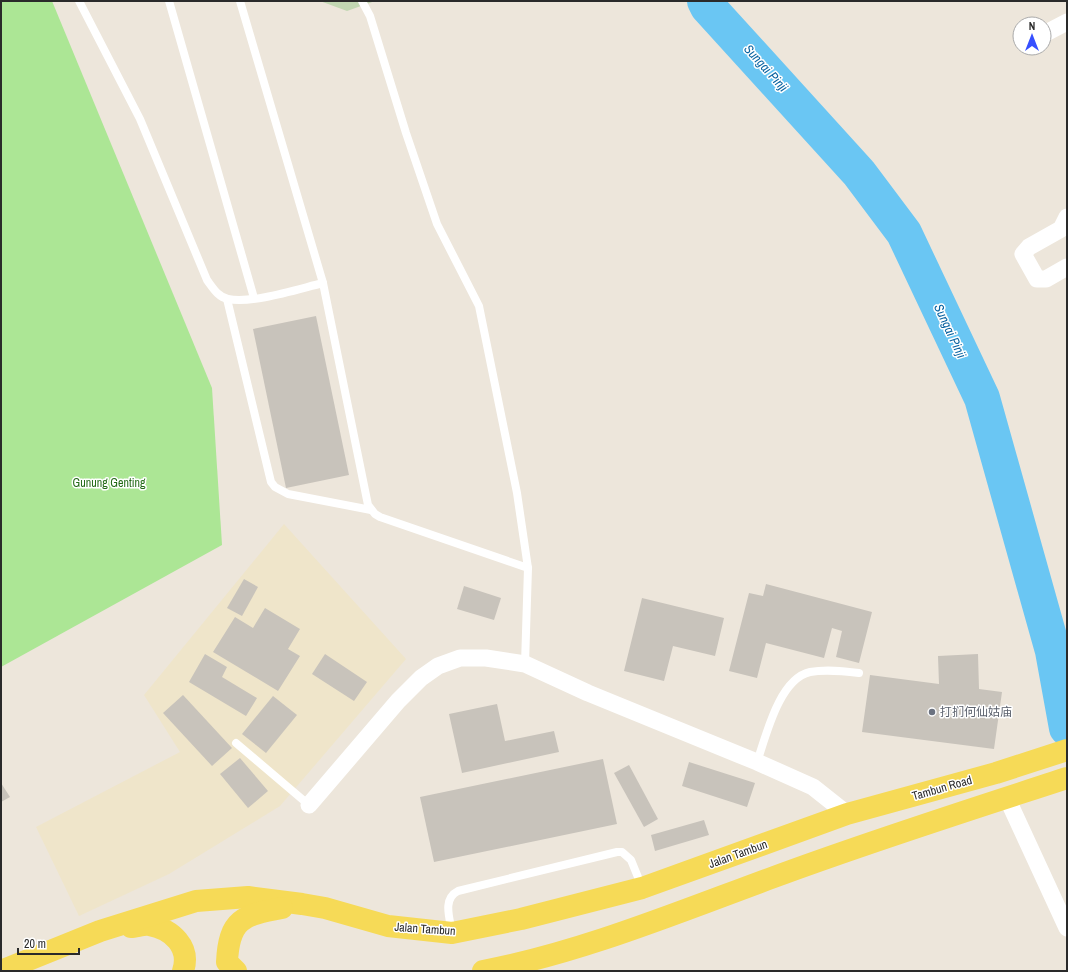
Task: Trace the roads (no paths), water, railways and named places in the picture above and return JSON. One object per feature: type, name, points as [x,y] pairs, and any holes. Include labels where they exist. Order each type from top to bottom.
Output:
[{"type":"main road","name":"Tambun Road","points":[[847,814],[1067,750]]},
{"type":"main road","points":[[483,971],[505,967],[588,943],[869,842],[1067,778]]},
{"type":"main road","name":"Jalan Tambun","points":[[1,971],[100,932],[196,901],[248,897],[325,908],[388,926],[452,933],[521,919],[642,888],[847,814]]},
{"type":"main road","points":[[236,971],[228,962],[228,942],[237,925],[254,913],[302,904]]},
{"type":"main road","points":[[100,932],[149,925],[172,933],[183,946],[185,965],[183,971]]},
{"type":"street","points":[[1052,30],[1067,22]]},
{"type":"street","points":[[1067,217],[1060,229],[1028,247],[1023,254],[1037,279],[1046,279],[1067,267]]},
{"type":"street","points":[[309,805],[398,701],[421,678],[438,666],[460,658],[486,658],[525,664],[588,693],[814,787],[847,814]]},
{"type":"street","points":[[1007,798],[1067,928]]},
{"type":"lane","points":[[79,1],[140,119],[207,280],[217,293],[227,299],[254,298],[324,283]]},
{"type":"lane","points":[[169,1],[254,298]]},
{"type":"lane","points":[[240,1],[324,283],[366,499],[371,510]]},
{"type":"lane","points":[[362,1],[370,16],[406,133],[437,224],[478,306],[517,493],[528,568],[525,664]]},
{"type":"lane","points":[[227,299],[271,482],[275,488],[288,494],[371,510],[380,517],[528,568]]},
{"type":"lane","points":[[756,762],[776,707],[789,686],[808,672],[830,670],[859,672]]},
{"type":"lane","points":[[236,743],[309,805]]},
{"type":"lane","points":[[452,933],[449,899],[452,894],[458,891],[617,852],[628,855],[642,888]]},
{"type":"waterway","name":"Sungai Pinji","points":[[705,1],[708,7],[859,173],[904,233],[982,398],[1053,651],[1067,728]]},
{"type":"waterway","name":"Sungai Pinji","points":[[1061,696],[1067,683]]},
{"type":"place","name":"打扪何仙姑庙","points":[[932,712]]},
{"type":"park label","name":"Gunung Genting","points":[[109,483]]}]
